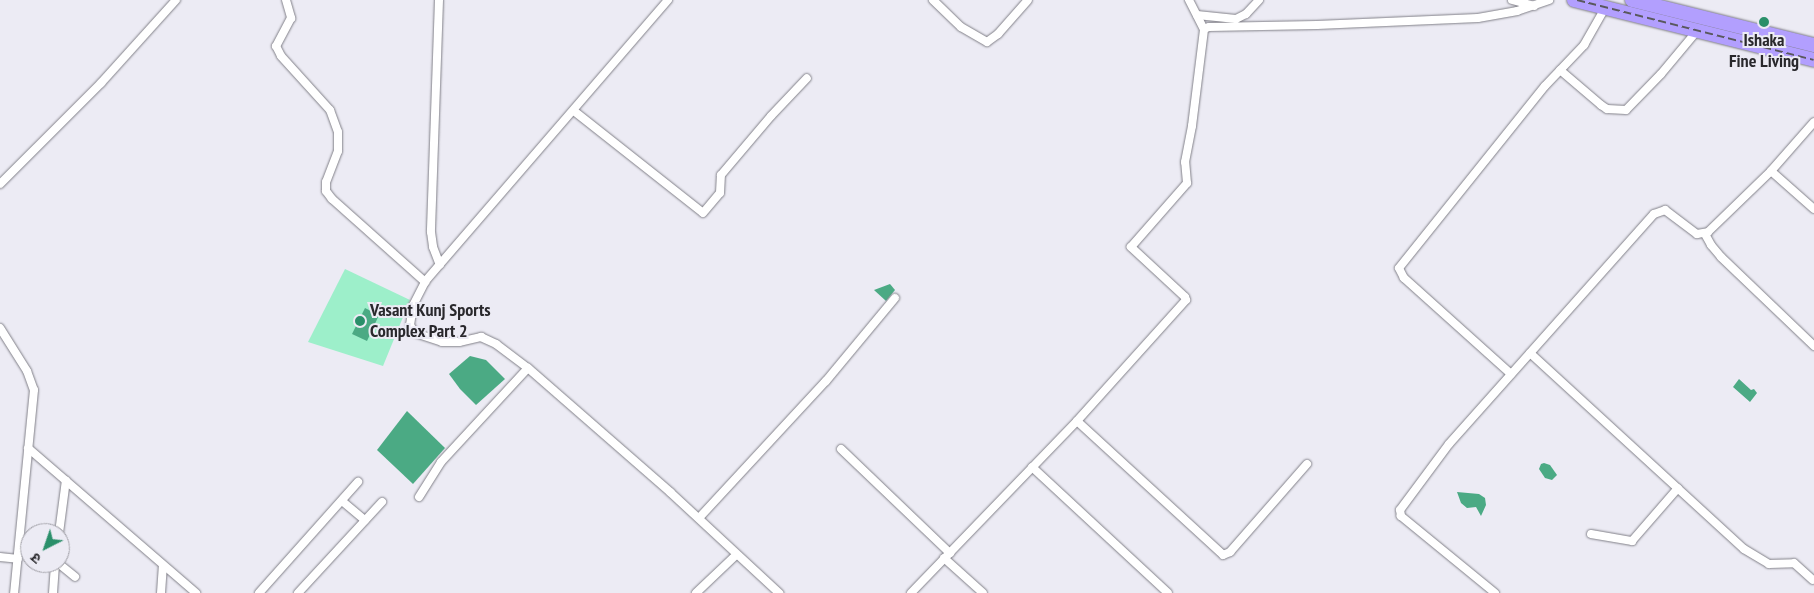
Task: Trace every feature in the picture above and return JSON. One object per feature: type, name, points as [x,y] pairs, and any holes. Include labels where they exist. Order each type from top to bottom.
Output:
[{"type":"highway","points":[[1574,0],[1814,60]]},
{"type":"highway","points":[[1632,15],[1633,0],[1814,45]]},
{"type":"street","points":[[0,184],[101,82],[176,0]]},
{"type":"street","points":[[286,0],[291,18],[276,46],[281,56],[330,110],[338,132],[338,151],[326,182],[326,191],[332,199],[426,282]]},
{"type":"street","points":[[439,0],[432,232],[433,247],[440,265]]},
{"type":"street","points":[[668,0],[426,282],[413,306],[410,320],[415,333],[442,342],[484,337],[528,368],[699,518],[736,555],[779,593]]},
{"type":"street","points":[[932,0],[961,26],[987,42],[998,34],[1028,0]]},
{"type":"street","points":[[911,593],[1077,421],[1186,299],[1131,247],[1186,183],[1185,162],[1204,29],[1189,0]]},
{"type":"street","points":[[1197,16],[1236,18],[1246,14],[1259,0]]},
{"type":"street","points":[[1512,0],[1534,6]]},
{"type":"street","points":[[1204,29],[1209,27],[1318,25],[1478,18],[1518,11],[1548,0]]},
{"type":"street","points":[[1511,374],[1404,278],[1399,268],[1588,38],[1605,8]]},
{"type":"street","points":[[1560,70],[1607,109],[1626,110],[1661,74],[1697,31]]},
{"type":"street","points":[[574,111],[703,214],[720,192],[721,175],[771,116],[807,78]]},
{"type":"street","points":[[1495,593],[1399,513],[1449,444],[1658,211],[1665,210],[1701,235],[1714,229],[1771,171],[1814,122]]},
{"type":"street","points":[[1771,171],[1814,209]]},
{"type":"street","points":[[1705,234],[1721,257],[1814,346]]},
{"type":"street","points":[[699,518],[826,381],[895,298]]},
{"type":"street","points":[[0,328],[23,365],[34,390],[14,593]]},
{"type":"street","points":[[1530,353],[1754,555],[1774,565],[1794,563],[1813,580]]},
{"type":"street","points":[[419,497],[441,462],[528,368]]},
{"type":"street","points":[[1077,421],[1218,552],[1225,555],[1307,464]]},
{"type":"street","points":[[28,448],[196,593]]},
{"type":"street","points":[[841,449],[983,593]]},
{"type":"street","points":[[1032,467],[1168,593]]},
{"type":"street","points":[[60,523],[66,480]]},
{"type":"street","points":[[259,593],[358,482]]},
{"type":"street","points":[[1591,534],[1632,541],[1678,488]]},
{"type":"street","points":[[342,500],[365,520]]},
{"type":"street","points":[[298,593],[382,502]]},
{"type":"street","points":[[696,593],[736,555]]},
{"type":"street","points":[[0,557],[18,559]]},
{"type":"street","points":[[161,593],[163,566]]},
{"type":"street","points":[[52,593],[55,573]]},
{"type":"street","points":[[70,573],[75,577]]},
{"type":"shaded area","name":"Vasant Kunj Sports Complex Part 2","points":[[345,269],[410,300],[383,366],[308,342]]},
{"type":"shaded area","points":[[890,284],[895,290],[886,301],[874,290]]},
{"type":"shaded area","points":[[365,308],[379,315],[367,341],[352,334]]},
{"type":"shaded area","points":[[470,356],[486,360],[505,379],[476,405],[460,389],[449,374]]},
{"type":"shaded area","points":[[1739,379],[1757,393],[1750,402],[1733,387]]},
{"type":"shaded area","points":[[407,411],[445,448],[413,484],[377,450]]},
{"type":"shaded area","points":[[1541,464],[1550,465],[1557,475],[1552,480],[1545,478],[1539,469]]},
{"type":"shaded area","points":[[1457,492],[1479,494],[1485,498],[1486,505],[1481,516],[1476,507],[1467,508],[1461,503]]},
{"type":"railway","points":[[1577,0],[1814,60]]},
{"type":"place","name":"Ishaka Fine Living","points":[[1764,22]]},
{"type":"place","name":"Vasant Kunj Sports Complex Part 2","points":[[360,321]]}]
